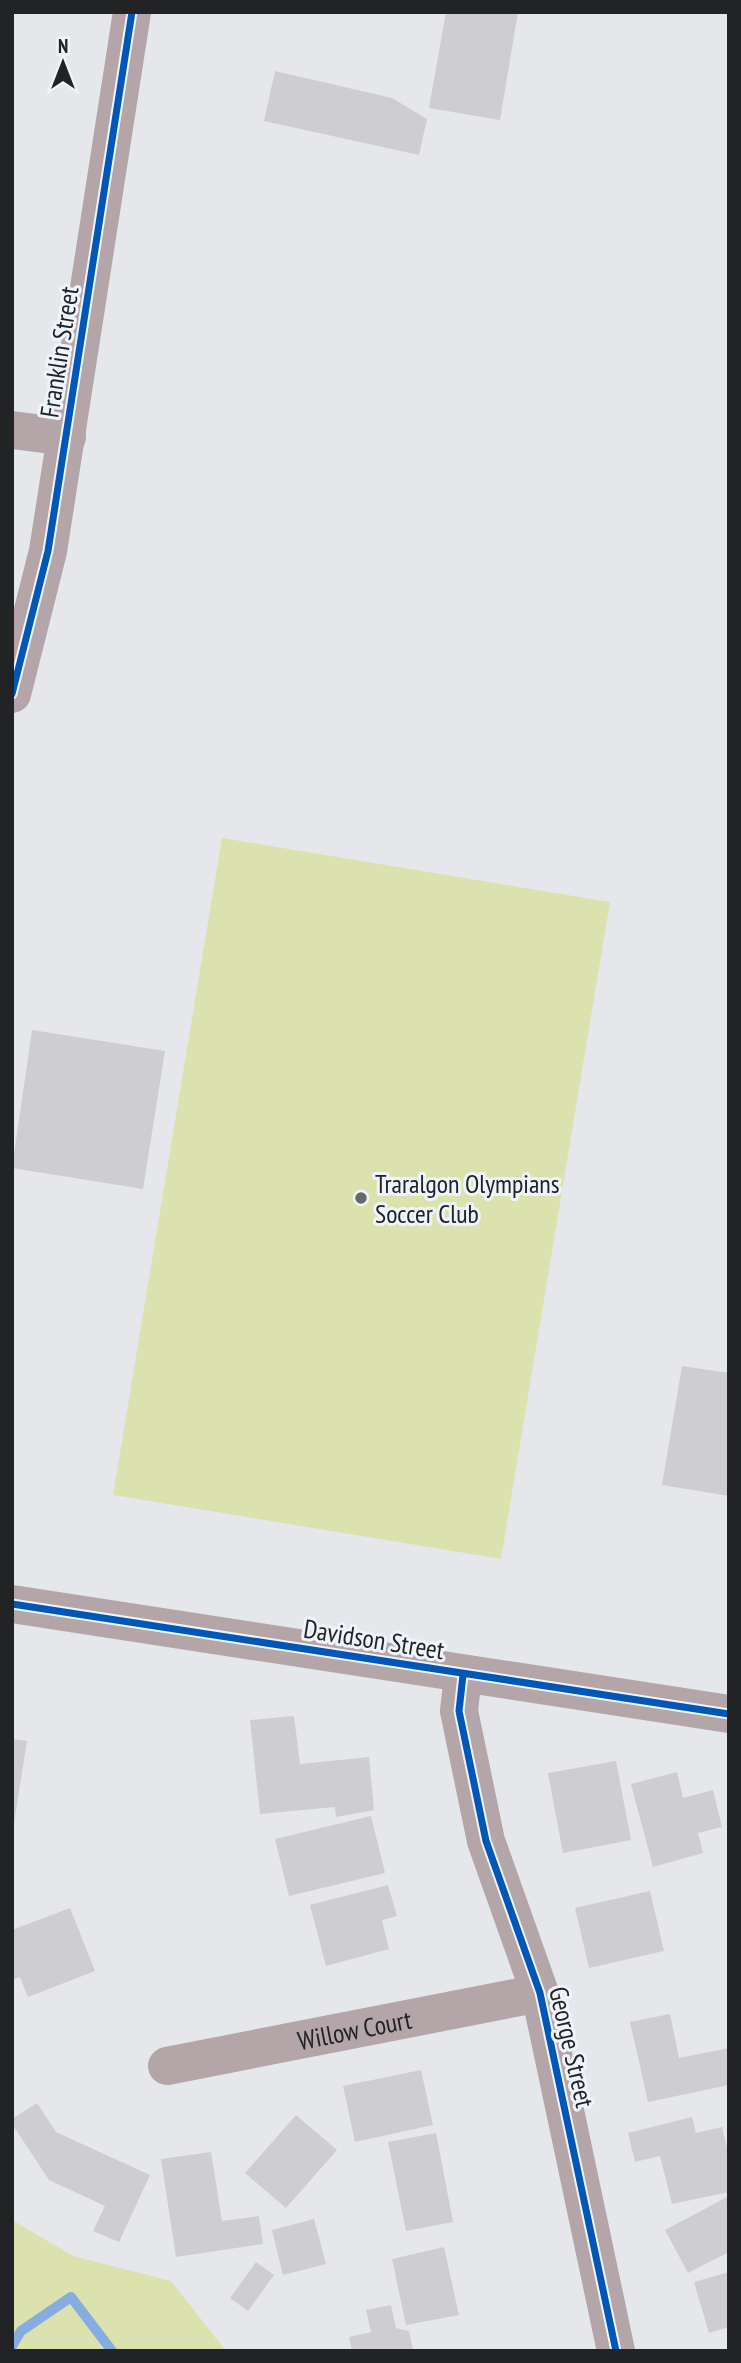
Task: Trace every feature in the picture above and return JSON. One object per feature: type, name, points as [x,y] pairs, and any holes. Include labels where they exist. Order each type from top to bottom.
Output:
[{"type":"street","name":"Franklin Street","points":[[12,694],[48,551],[132,12]]},
{"type":"street","points":[[12,430],[67,437]]},
{"type":"street","name":"Davidson Street","points":[[12,1604],[729,1714]]},
{"type":"street","name":"George Street","points":[[463,1675],[458,1711],[486,1841],[540,1993],[616,2351]]},
{"type":"street","name":"Willow Court","points":[[167,2066],[540,1993]]},
{"type":"green space","name":"Traralgon Olympians Soccer Club","points":[[222,838],[610,902],[501,1559],[113,1495]]},
{"type":"green space","points":[[12,2220],[73,2256],[171,2281],[226,2351],[12,2351]]},
{"type":"building","points":[[446,12],[518,12],[500,120],[429,108]]},
{"type":"building","points":[[275,71],[392,98],[427,119],[419,155],[264,121]]},
{"type":"building","points":[[32,1030],[165,1051],[143,1189],[12,1168]]},
{"type":"building","points":[[682,1366],[729,1373],[729,1496],[662,1485]]},
{"type":"building","points":[[294,1716],[300,1764],[369,1757],[374,1810],[336,1817],[335,1807],[260,1814],[250,1720]]},
{"type":"building","points":[[12,1739],[27,1741],[14,1823],[12,1823]]},
{"type":"building","points":[[616,1761],[631,1840],[563,1853],[548,1773]]},
{"type":"building","points":[[677,1772],[683,1798],[713,1790],[722,1827],[698,1833],[703,1853],[653,1867],[631,1784]]},
{"type":"building","points":[[371,1816],[385,1873],[289,1896],[275,1839]]},
{"type":"building","points":[[388,1885],[397,1916],[382,1920],[389,1949],[326,1966],[310,1905]]},
{"type":"building","points":[[650,1891],[664,1951],[589,1968],[575,1908]]},
{"type":"building","points":[[70,1908],[95,1971],[28,1997],[20,1977],[12,1980],[12,1930]]},
{"type":"building","points":[[670,2014],[679,2058],[729,2048],[729,2085],[648,2102],[630,2022]]},
{"type":"building","points":[[421,2070],[433,2125],[355,2142],[343,2086]]},
{"type":"building","points":[[37,2103],[56,2132],[150,2175],[119,2242],[93,2231],[105,2206],[49,2180],[12,2124],[12,2119]]},
{"type":"building","points":[[296,2115],[337,2150],[286,2208],[245,2173]]},
{"type":"building","points":[[692,2117],[696,2133],[722,2127],[729,2156],[729,2192],[672,2204],[660,2156],[635,2162],[628,2133]]},
{"type":"building","points":[[436,2133],[453,2222],[406,2231],[388,2142]]},
{"type":"building","points":[[211,2152],[222,2221],[259,2216],[263,2244],[176,2257],[161,2159]]},
{"type":"building","points":[[729,2196],[729,2252],[688,2273],[665,2230]]},
{"type":"building","points":[[314,2219],[326,2264],[283,2275],[272,2230]]},
{"type":"building","points":[[444,2247],[459,2315],[406,2325],[392,2259]]},
{"type":"building","points":[[256,2262],[274,2275],[248,2311],[230,2298]]},
{"type":"building","points":[[729,2272],[729,2327],[709,2333],[694,2282]]},
{"type":"building","points":[[391,2305],[396,2328],[409,2331],[413,2350],[352,2351],[349,2337],[371,2332],[366,2310]]},
{"type":"waterway","points":[[12,2346],[21,2331],[71,2297],[112,2351]]},
{"type":"cycle path","points":[[12,694],[48,551],[132,12]]},
{"type":"cycle path","points":[[12,1604],[729,1714]]},
{"type":"cycle path","points":[[463,1675],[459,1711],[486,1841],[540,1993],[616,2351]]},
{"type":"place","name":"Traralgon Olympians Soccer Club","points":[[361,1198]]}]
